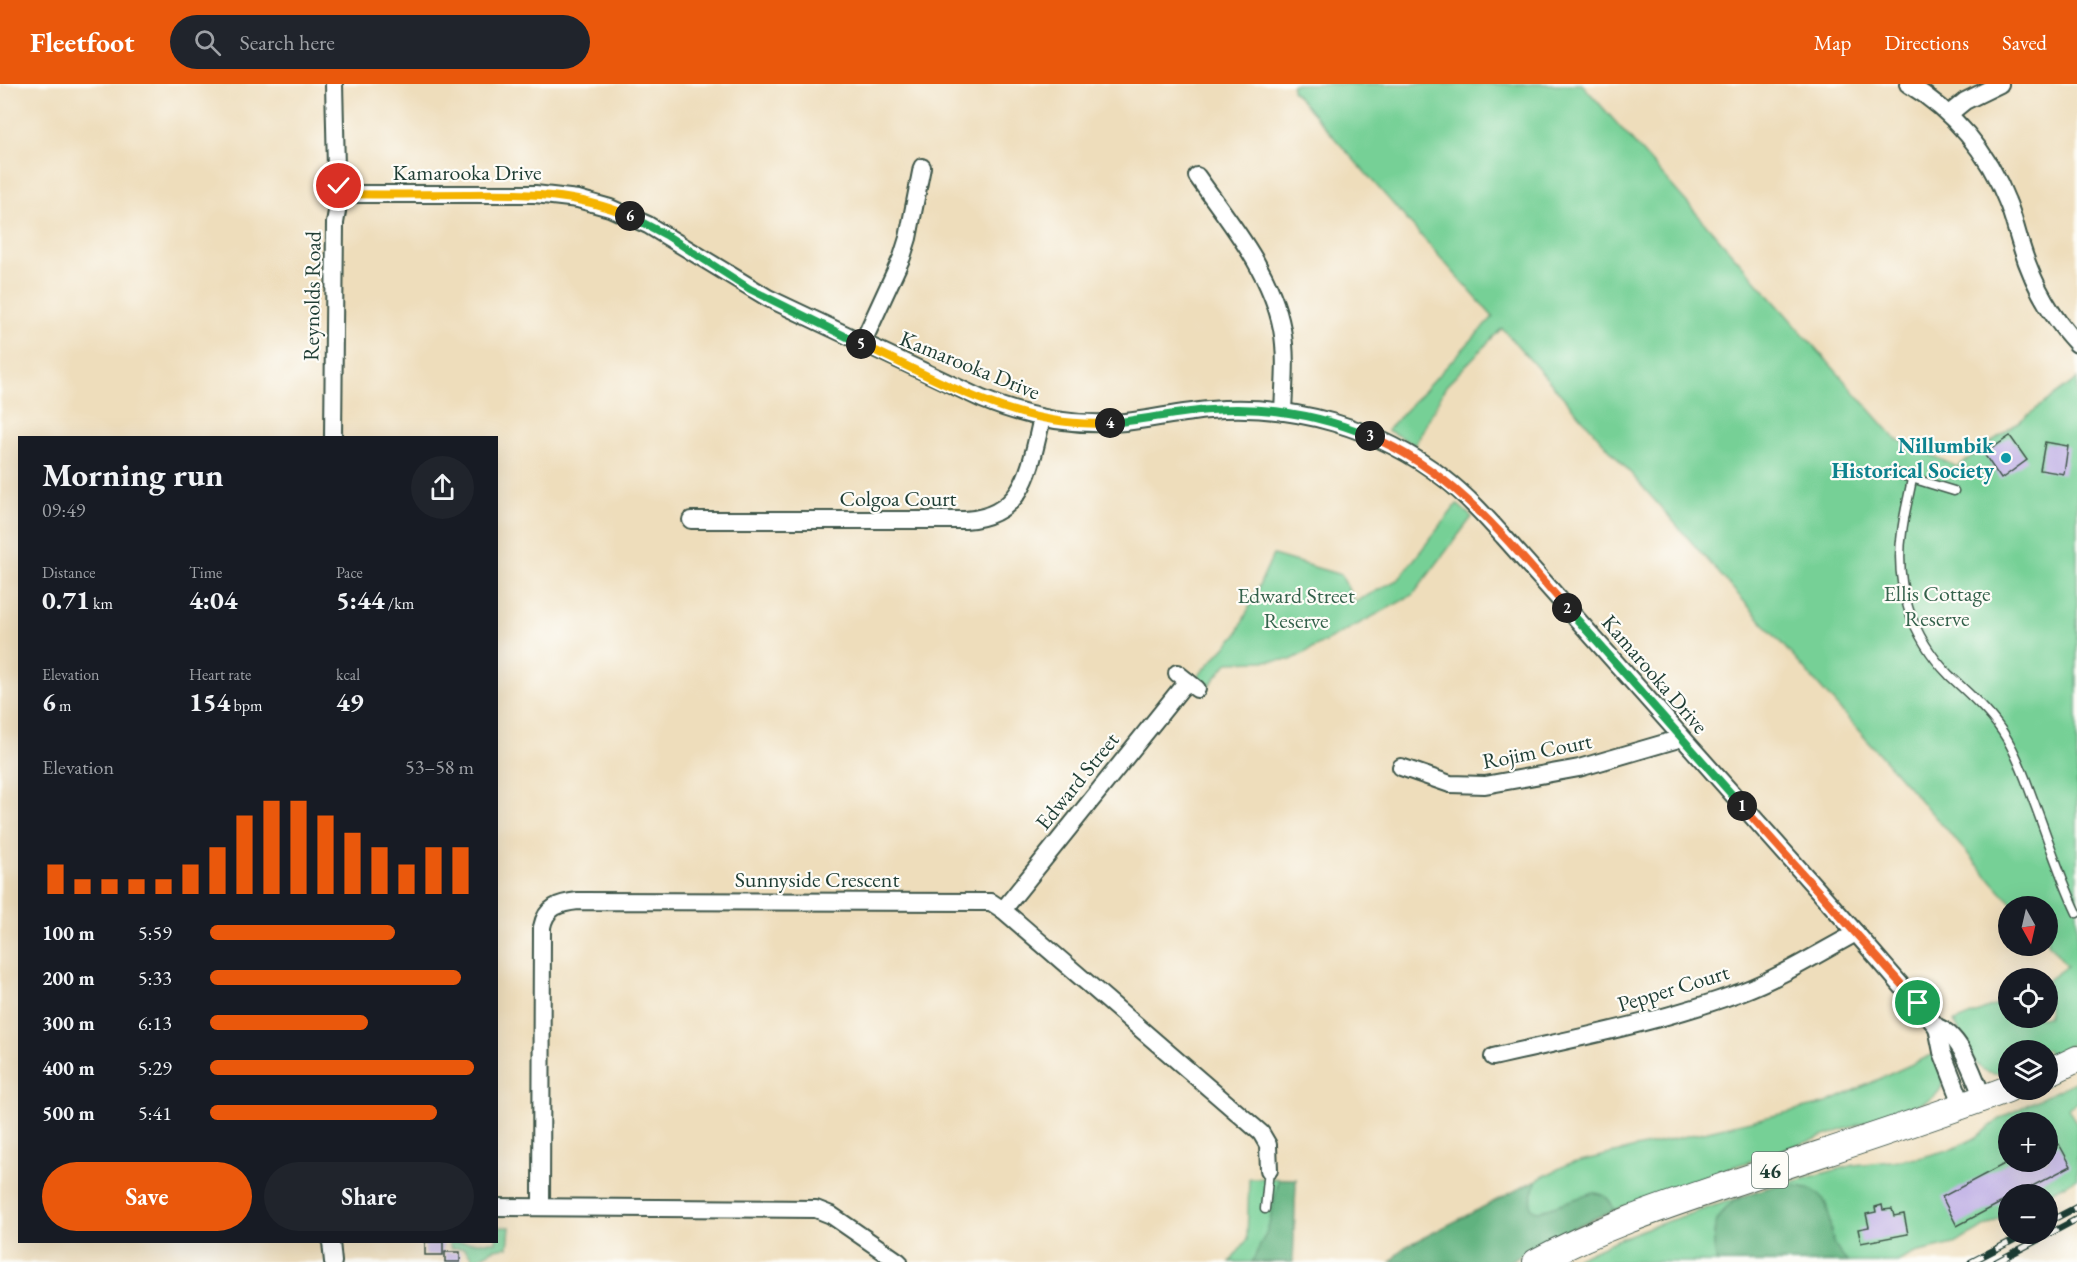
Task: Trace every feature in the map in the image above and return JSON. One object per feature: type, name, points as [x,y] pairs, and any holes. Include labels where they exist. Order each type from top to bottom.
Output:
[{"type":"main road","points":[[2058,1068],[2077,1059]]},
{"type":"main road","name":"46","points":[[1536,1262],[1575,1242],[1653,1210],[1998,1093]]},
{"type":"street","name":"Reynolds Road","points":[[333,436],[335,223],[340,194],[336,168],[334,84]]},
{"type":"street","points":[[1908,84],[1949,114],[1965,130],[1994,173],[2007,201],[2039,291],[2077,344]]},
{"type":"street","points":[[1949,114],[1965,101],[2000,84]]},
{"type":"street","points":[[862,344],[902,257],[910,230],[922,167]]},
{"type":"street","points":[[1197,176],[1248,249],[1264,276],[1274,301],[1284,343],[1283,412]]},
{"type":"street","name":"Kamarooka Drive","points":[[340,194],[535,194],[565,197],[616,210],[648,225],[750,289],[862,344],[989,402],[1042,418],[1104,423],[1209,410],[1252,409],[1321,419],[1356,430],[1396,448],[1445,479],[1480,510],[1937,1027],[1948,1032],[1958,1044],[1973,1102]]},
{"type":"street","name":"Colgoa Court","points":[[691,520],[965,520],[983,518],[1000,511],[1012,501],[1021,488],[1028,473],[1042,418]]},
{"type":"street","name":"Edward Street","points":[[1003,910],[1187,681]]},
{"type":"street","name":"Rojim Court","points":[[1401,767],[1450,784],[1485,785],[1579,768],[1682,738]]},
{"type":"street","name":"Sunnyside Crescent","points":[[541,1207],[541,936],[543,919],[551,909],[560,904],[578,901],[988,902],[1003,910],[1261,1133],[1269,1150],[1269,1170]]},
{"type":"street","name":"Pepper Court","points":[[1493,1057],[1644,1023],[1729,996],[1767,981],[1856,933]]},
{"type":"street","points":[[498,1207],[816,1209],[831,1215],[899,1262]]},
{"type":"lane","points":[[1892,472],[1954,491]]},
{"type":"lane","points":[[1912,478],[1902,534],[1901,559],[1902,582],[1908,609],[1929,652],[1975,698],[2008,740],[2020,765],[2077,913]]},
{"type":"lane","points":[[1265,1209],[1269,1170]]},
{"type":"green space","name":"Ellis Cottage Reserve","points":[[1292,84],[1582,84],[1896,439],[1957,467],[2077,379],[2077,1042],[2058,1051],[2058,1040],[1998,1040],[1998,1073],[1986,1071],[1973,1059],[1954,1022],[1998,1004],[1998,1028],[2058,1028],[2058,973],[2067,966],[2058,955],[2058,896],[2005,896],[1502,328],[1446,386],[1415,445],[1387,430],[1493,317],[1292,90]]},
{"type":"green space","name":"Edward Street Reserve","points":[[1457,504],[1472,517],[1413,595],[1291,660],[1228,662],[1208,687],[1196,678],[1237,634],[1273,555],[1341,575],[1355,602],[1399,579]]},
{"type":"green space","points":[[1934,1054],[1941,1070],[1942,1083],[1936,1095],[1920,1104],[1697,1179],[1622,1207],[1554,1236],[1508,1262],[1391,1262],[1405,1247],[1568,1164],[1827,1103]]},
{"type":"green space","points":[[2077,1081],[2077,1102],[2068,1108],[2077,1125],[2077,1178],[2058,1188],[2058,1184],[1998,1184],[1998,1220],[1954,1244],[1915,1253],[1897,1262],[1569,1262],[1647,1228],[1762,1190],[1854,1165],[1919,1158],[1955,1148],[1975,1138],[1998,1121],[1998,1172],[2058,1172],[2058,1112],[2012,1112],[2037,1100],[2058,1100],[2058,1090]]},
{"type":"green space","points":[[1249,1178],[1296,1179],[1293,1262],[1230,1262],[1247,1240]]},
{"type":"green space","points":[[1279,1179],[1296,1179],[1293,1262],[1252,1262],[1268,1229]]},
{"type":"green space","points":[[1536,1180],[1531,1200],[1531,1207],[1534,1210],[1539,1211],[1593,1193],[1606,1197],[1614,1210],[1554,1236],[1508,1262],[1391,1262],[1405,1247]]},
{"type":"green space","points":[[1777,1185],[1801,1186],[1816,1192],[1824,1200],[1832,1237],[1838,1250],[1848,1262],[1717,1262],[1714,1229],[1718,1218],[1735,1201]]},
{"type":"green space","points":[[498,1227],[510,1227],[508,1247],[494,1249],[475,1260],[464,1248],[451,1248],[449,1243],[498,1243]]},
{"type":"building","points":[[2010,436],[2027,460],[2001,479],[1984,454]]},
{"type":"building","points":[[2045,442],[2068,446],[2064,474],[2040,470]]},
{"type":"building","points":[[2058,1145],[2071,1166],[2036,1184],[1998,1184],[1998,1204],[1957,1226],[1942,1197],[1998,1167],[1998,1172],[2058,1172]]},
{"type":"building","points":[[1882,1205],[1883,1210],[1892,1209],[1894,1216],[1904,1214],[1908,1234],[1861,1243],[1858,1229],[1869,1227],[1866,1214],[1876,1212],[1875,1207]]},
{"type":"building","points":[[425,1243],[443,1243],[443,1255],[425,1255]]},
{"type":"building","points":[[445,1252],[460,1252],[460,1262],[445,1262]]},
{"type":"railway","points":[[2058,1217],[2077,1207]]},
{"type":"railway","points":[[1996,1262],[2077,1219]]},
{"type":"railway","points":[[1971,1262],[2006,1244]]},
{"type":"place","name":"Nillumbik Historical Society","points":[[2006,458]]},
{"type":"route","points":[[339,186],[340,194],[511,193],[550,195],[578,199],[610,208],[666,235],[768,298],[956,388],[995,405],[1026,415],[1057,421],[1104,423],[1127,422],[1209,410],[1261,410],[1304,415],[1339,424],[1396,448],[1445,479],[1480,510],[1918,1003]]}]
